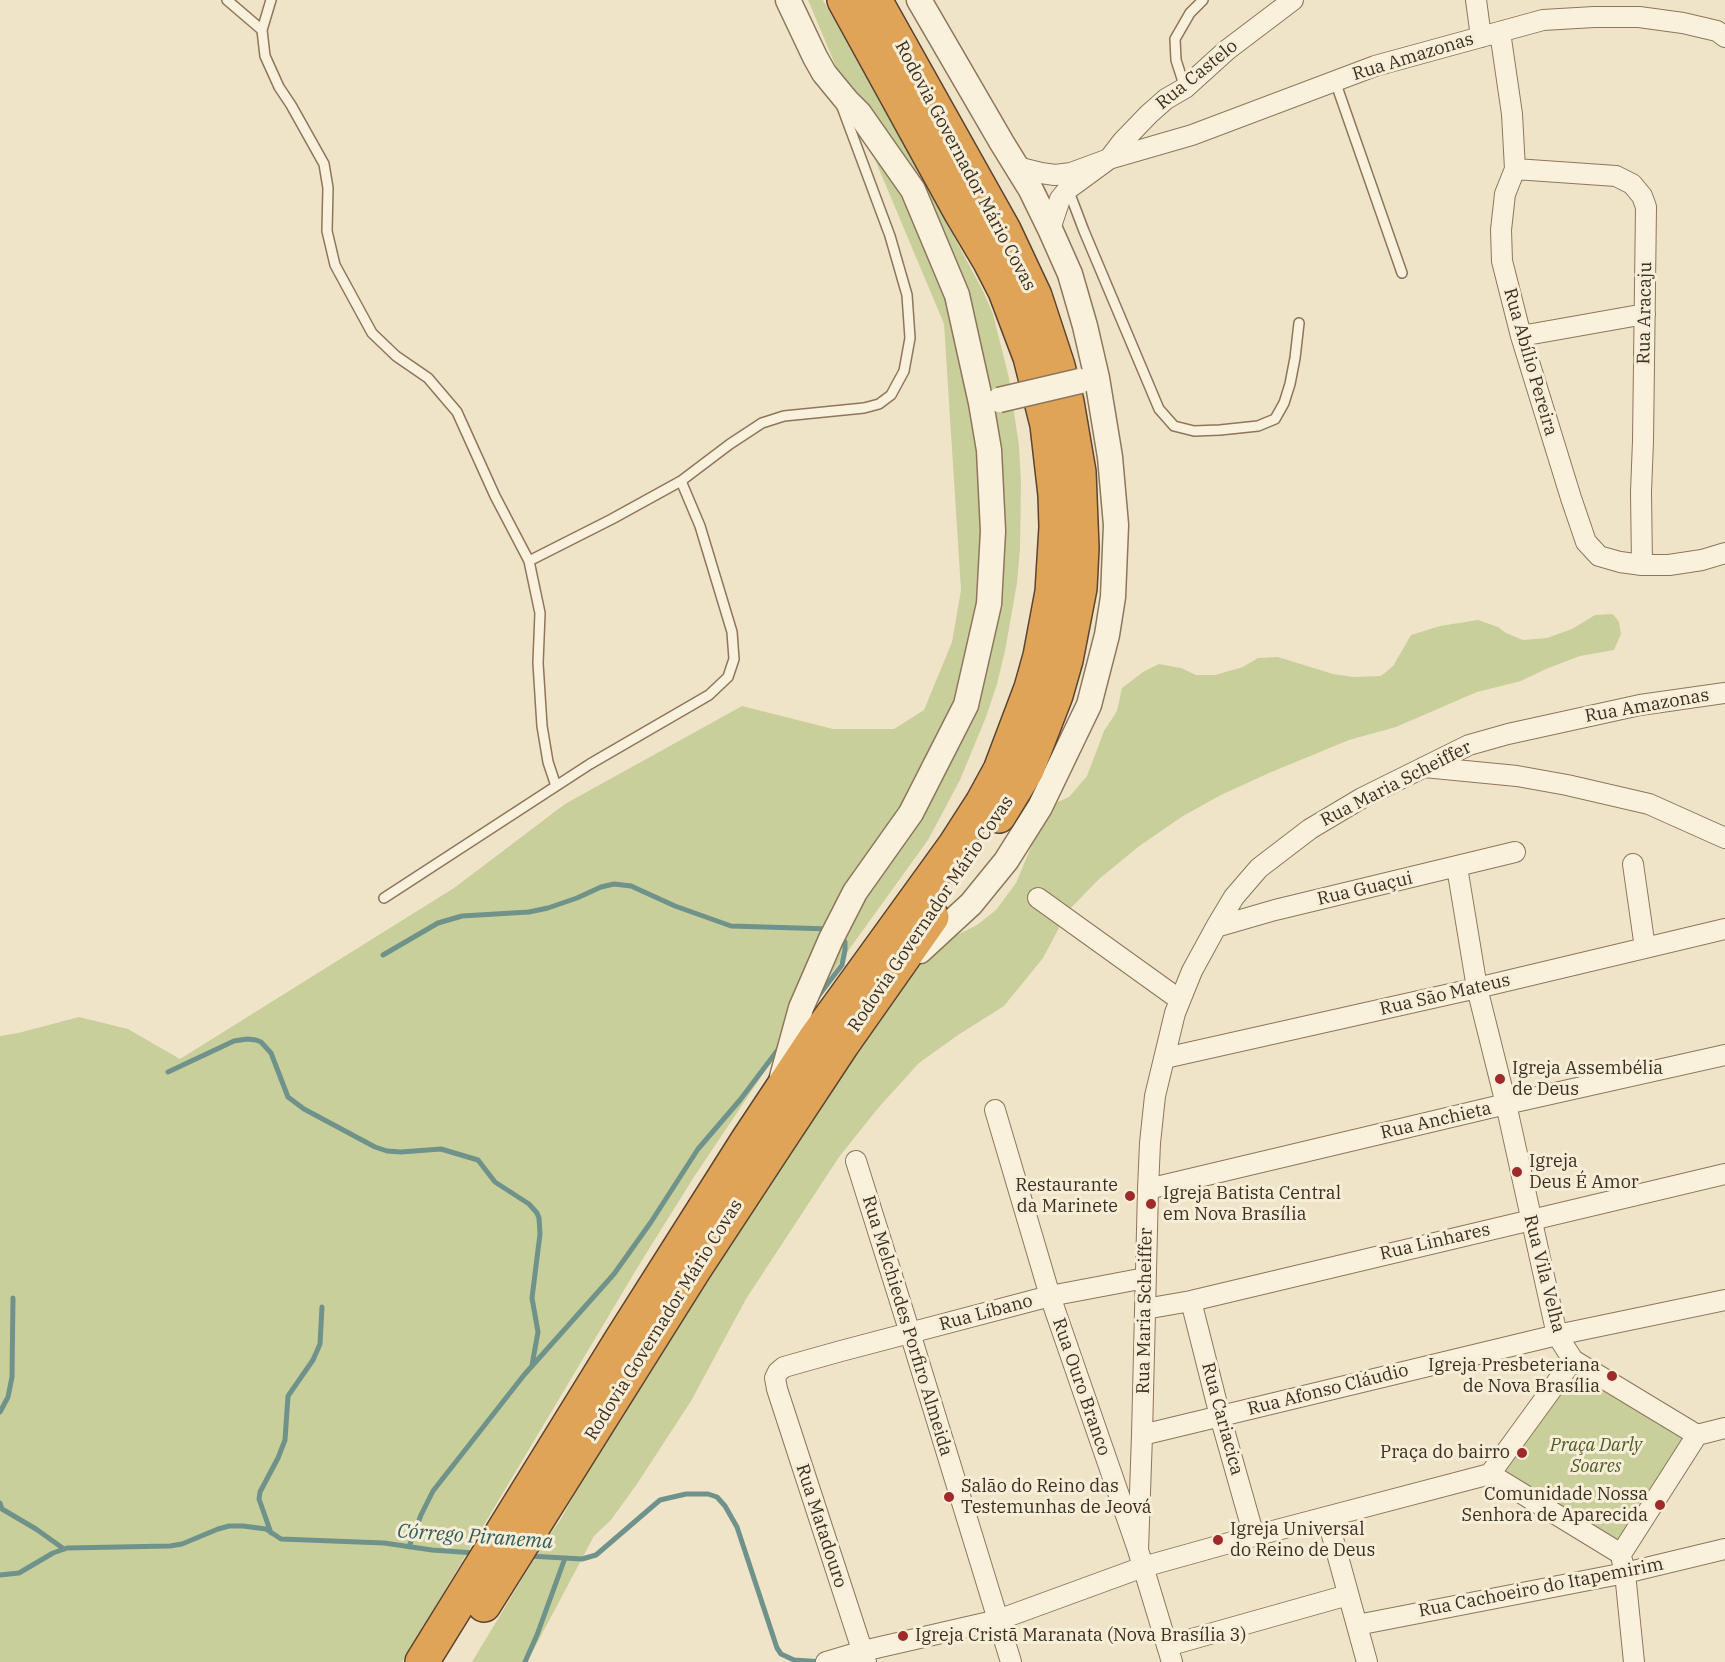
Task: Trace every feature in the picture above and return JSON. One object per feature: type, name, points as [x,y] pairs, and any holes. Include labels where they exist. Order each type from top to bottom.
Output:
[{"type":"highway","name":"Rodovia Governador Mário Covas","points":[[422,1662],[621,1340],[777,1096],[814,1040],[955,845],[1000,770],[1040,656],[1047,624],[1055,560],[1055,495],[1047,425],[1030,357],[1019,324],[989,260],[844,0]]},
{"type":"highway","name":"Rodovia Governador Mário Covas","points":[[448,1662],[694,1270],[842,1045],[983,843],[1027,770],[1056,695],[1068,651],[1080,588],[1082,524],[1079,472],[1067,402],[1053,349],[1035,296],[1004,230],[875,0]]},
{"type":"street","name":"Rodovia Governador Mário Covas","points":[[777,1096],[801,1008],[831,939],[855,892],[911,813],[966,705],[989,604],[993,531],[989,450],[990,401],[957,295],[913,190],[859,113],[835,88],[815,57],[788,0]]},
{"type":"street","points":[[887,981],[971,904],[1006,861],[1040,807],[1089,705],[1107,635],[1113,597],[1116,525],[1110,457],[1089,380],[1085,326],[1070,274],[1031,190],[919,0]]},
{"type":"street","name":"Rua Castelo","points":[[1109,159],[1122,142],[1166,99],[1185,88],[1227,50],[1293,0]]},
{"type":"street","name":"Rua Abílio Pereira","points":[[1476,0],[1490,34],[1512,114],[1515,169],[1505,194],[1501,240],[1502,261],[1521,336],[1586,542],[1599,556],[1642,566],[1702,560],[1725,553]]},
{"type":"street","name":"Rua Amazonas","points":[[1017,167],[1041,174],[1071,173],[1109,159],[1192,135],[1375,66],[1543,20],[1639,17],[1683,23],[1717,31],[1725,37]]},
{"type":"street","name":"Rua Amazonas","points":[[1050,229],[1060,199],[1068,189],[1109,159]]},
{"type":"street","name":"Rua Aracaju","points":[[1515,169],[1616,176],[1632,184],[1642,196],[1646,207],[1641,492],[1642,566]]},
{"type":"street","points":[[1521,336],[1645,314]]},
{"type":"street","points":[[990,401],[1089,380]]},
{"type":"street","name":"Rua Amazonas","points":[[1568,720],[1640,705],[1725,693]]},
{"type":"street","name":"Rua Maria Scheiffer","points":[[1140,1559],[1150,1143],[1155,1096],[1175,1012],[1192,971],[1234,897],[1259,868],[1310,829],[1362,798],[1469,745],[1568,720]]},
{"type":"street","points":[[1423,767],[1517,776],[1598,792],[1649,804],[1725,838]]},
{"type":"street","name":"Rua Guaçui","points":[[1216,927],[1275,910],[1515,852]]},
{"type":"street","points":[[1633,864],[1646,948]]},
{"type":"street","name":"Rua Vila Velha","points":[[1457,867],[1477,988],[1506,1104],[1557,1335],[1573,1360]]},
{"type":"street","points":[[1038,898],[1180,1000]]},
{"type":"street","name":"Rua São Mateus","points":[[1165,1058],[1477,988],[1725,929]]},
{"type":"street","name":"Rua Anchieta","points":[[1148,1189],[1725,1054]]},
{"type":"street","name":"Rua Ouro Branco","points":[[995,1110],[1050,1296],[1170,1654]]},
{"type":"street","name":"Rua Melchiedes Porfiro Almeida","points":[[856,1161],[1011,1662]]},
{"type":"street","name":"Rua Linhares","points":[[1145,1309],[1725,1174]]},
{"type":"street","name":"Rua Líbano","points":[[777,1389],[775,1378],[784,1368],[1050,1296],[1145,1278]]},
{"type":"street","name":"Rua Cariacica","points":[[1191,1300],[1220,1416],[1254,1536]]},
{"type":"street","name":"Rua Afonso Cláudio","points":[[1143,1435],[1557,1335],[1725,1300]]},
{"type":"street","points":[[826,1662],[864,1657],[998,1620],[1140,1559],[1254,1536],[1490,1474],[1573,1360],[1697,1435],[1725,1428]]},
{"type":"street","name":"Rua Matadouro","points":[[777,1389],[864,1657]]},
{"type":"street","points":[[1634,1662],[1623,1563],[1697,1435]]},
{"type":"street","points":[[1490,1474],[1623,1563]]},
{"type":"street","points":[[1327,1517],[1367,1662]]},
{"type":"street","name":"Rua Cachoeiro do Itapemirim","points":[[1357,1625],[1623,1563],[1725,1549]]},
{"type":"street","points":[[1170,1654],[1348,1595]]},
{"type":"lane","points":[[227,0],[262,30]]},
{"type":"lane","points":[[271,0],[262,30],[265,56],[279,87],[324,164],[328,188],[327,231],[335,265],[372,333],[396,356],[428,378],[457,412],[495,495],[529,561],[540,613],[538,663],[542,726],[548,762],[556,786]]},
{"type":"lane","points":[[1185,88],[1176,60],[1175,39],[1190,13],[1203,0]]},
{"type":"lane","points":[[1335,81],[1402,273]]},
{"type":"lane","points":[[529,561],[630,510],[681,481],[762,423],[784,416],[864,408],[879,404],[891,395],[904,371],[910,338],[907,295],[890,236],[835,88]]},
{"type":"lane","points":[[1068,189],[1159,409],[1174,426],[1194,430],[1220,430],[1258,426],[1275,419],[1284,403],[1290,384],[1299,323]]},
{"type":"lane","points":[[384,898],[590,764],[709,695],[728,677],[734,659],[732,632],[700,526],[681,481]]},
{"type":"green space","points":[[808,0],[823,0],[984,293],[993,314],[1009,378],[1019,446],[1021,481],[1017,583],[997,684],[960,780],[928,840],[809,1005],[694,1177],[402,1662],[0,1662],[0,1036],[79,1017],[128,1029],[180,1059],[454,888],[565,804],[742,706],[833,729],[894,729],[924,710],[952,642],[961,590],[944,324]]},
{"type":"green space","points":[[1613,614],[1619,622],[1621,634],[1614,650],[1580,656],[1521,681],[1477,692],[1396,727],[1349,740],[1269,773],[1183,816],[1138,847],[1098,880],[1068,911],[1043,958],[1004,1006],[919,1063],[879,1107],[839,1157],[746,1299],[691,1401],[637,1484],[611,1520],[594,1536],[527,1662],[472,1662],[543,1544],[561,1519],[592,1463],[819,1106],[922,963],[947,940],[977,925],[996,910],[1016,883],[1051,805],[1069,797],[1087,776],[1104,731],[1117,711],[1122,688],[1143,672],[1159,664],[1181,668],[1196,675],[1215,675],[1243,667],[1258,658],[1278,657],[1333,674],[1353,677],[1381,676],[1393,666],[1411,635],[1440,626],[1478,620],[1523,640],[1547,638],[1572,629],[1595,615]]},
{"type":"green space","name":"Praça Darly Soares","points":[[1576,1373],[1683,1438],[1618,1540],[1504,1472]]},
{"type":"waterway","points":[[383,955],[438,923],[462,916],[529,912],[548,908],[614,884],[631,886],[675,906],[731,926],[830,929]]},
{"type":"waterway","points":[[816,999],[842,965],[845,942],[841,934]]},
{"type":"waterway","points":[[168,1072],[234,1041],[256,1040],[271,1053],[288,1097],[304,1109],[375,1147],[387,1151],[441,1149],[478,1160],[495,1182],[529,1204],[539,1218],[540,1234],[532,1298],[538,1332],[532,1365]]},
{"type":"waterway","points":[[409,1547],[433,1491],[524,1375],[614,1274],[698,1149],[740,1100],[780,1047]]},
{"type":"waterway","points":[[0,1412],[8,1397],[12,1377],[13,1298]]},
{"type":"waterway","points":[[271,1533],[259,1499],[260,1492],[285,1440],[288,1396],[313,1360],[320,1344],[322,1307]]},
{"type":"waterway","name":"Córrego Piranema","points":[[529,1556],[582,1559],[596,1555],[660,1500],[686,1494],[708,1494],[717,1497],[737,1527],[777,1648],[781,1654],[794,1660],[824,1662]]},
{"type":"waterway","points":[[0,1503],[2,1509],[64,1549]]},
{"type":"waterway","name":"Córrego Piranema","points":[[0,1575],[19,1573],[53,1553],[67,1548],[170,1546],[182,1544],[229,1526],[266,1529],[281,1539],[384,1543],[475,1553]]},
{"type":"waterway","points":[[525,1662],[565,1558]]},
{"type":"place","name":"Igreja Assembélia de Deus","points":[[1500,1079]]},
{"type":"place","name":"Igreja Deus É Amor","points":[[1517,1172]]},
{"type":"place","name":"Restaurante da Marinete","points":[[1130,1196]]},
{"type":"place","name":"Igreja Batista Central em Nova Brasília","points":[[1151,1204]]},
{"type":"place","name":"Igreja Presbeteriana de Nova Brasília","points":[[1612,1376]]},
{"type":"place","name":"Praça do bairro","points":[[1522,1453]]},
{"type":"place","name":"Salão do Reino das Testemunhas de Jeová","points":[[949,1497]]},
{"type":"place","name":"Comunidade Nossa Senhora de Aparecida","points":[[1660,1505]]},
{"type":"place","name":"Igreja Universal do Reino de Deus","points":[[1218,1540]]},
{"type":"place","name":"Igreja Cristã Maranata (Nova Brasília 3)","points":[[903,1636]]}]
